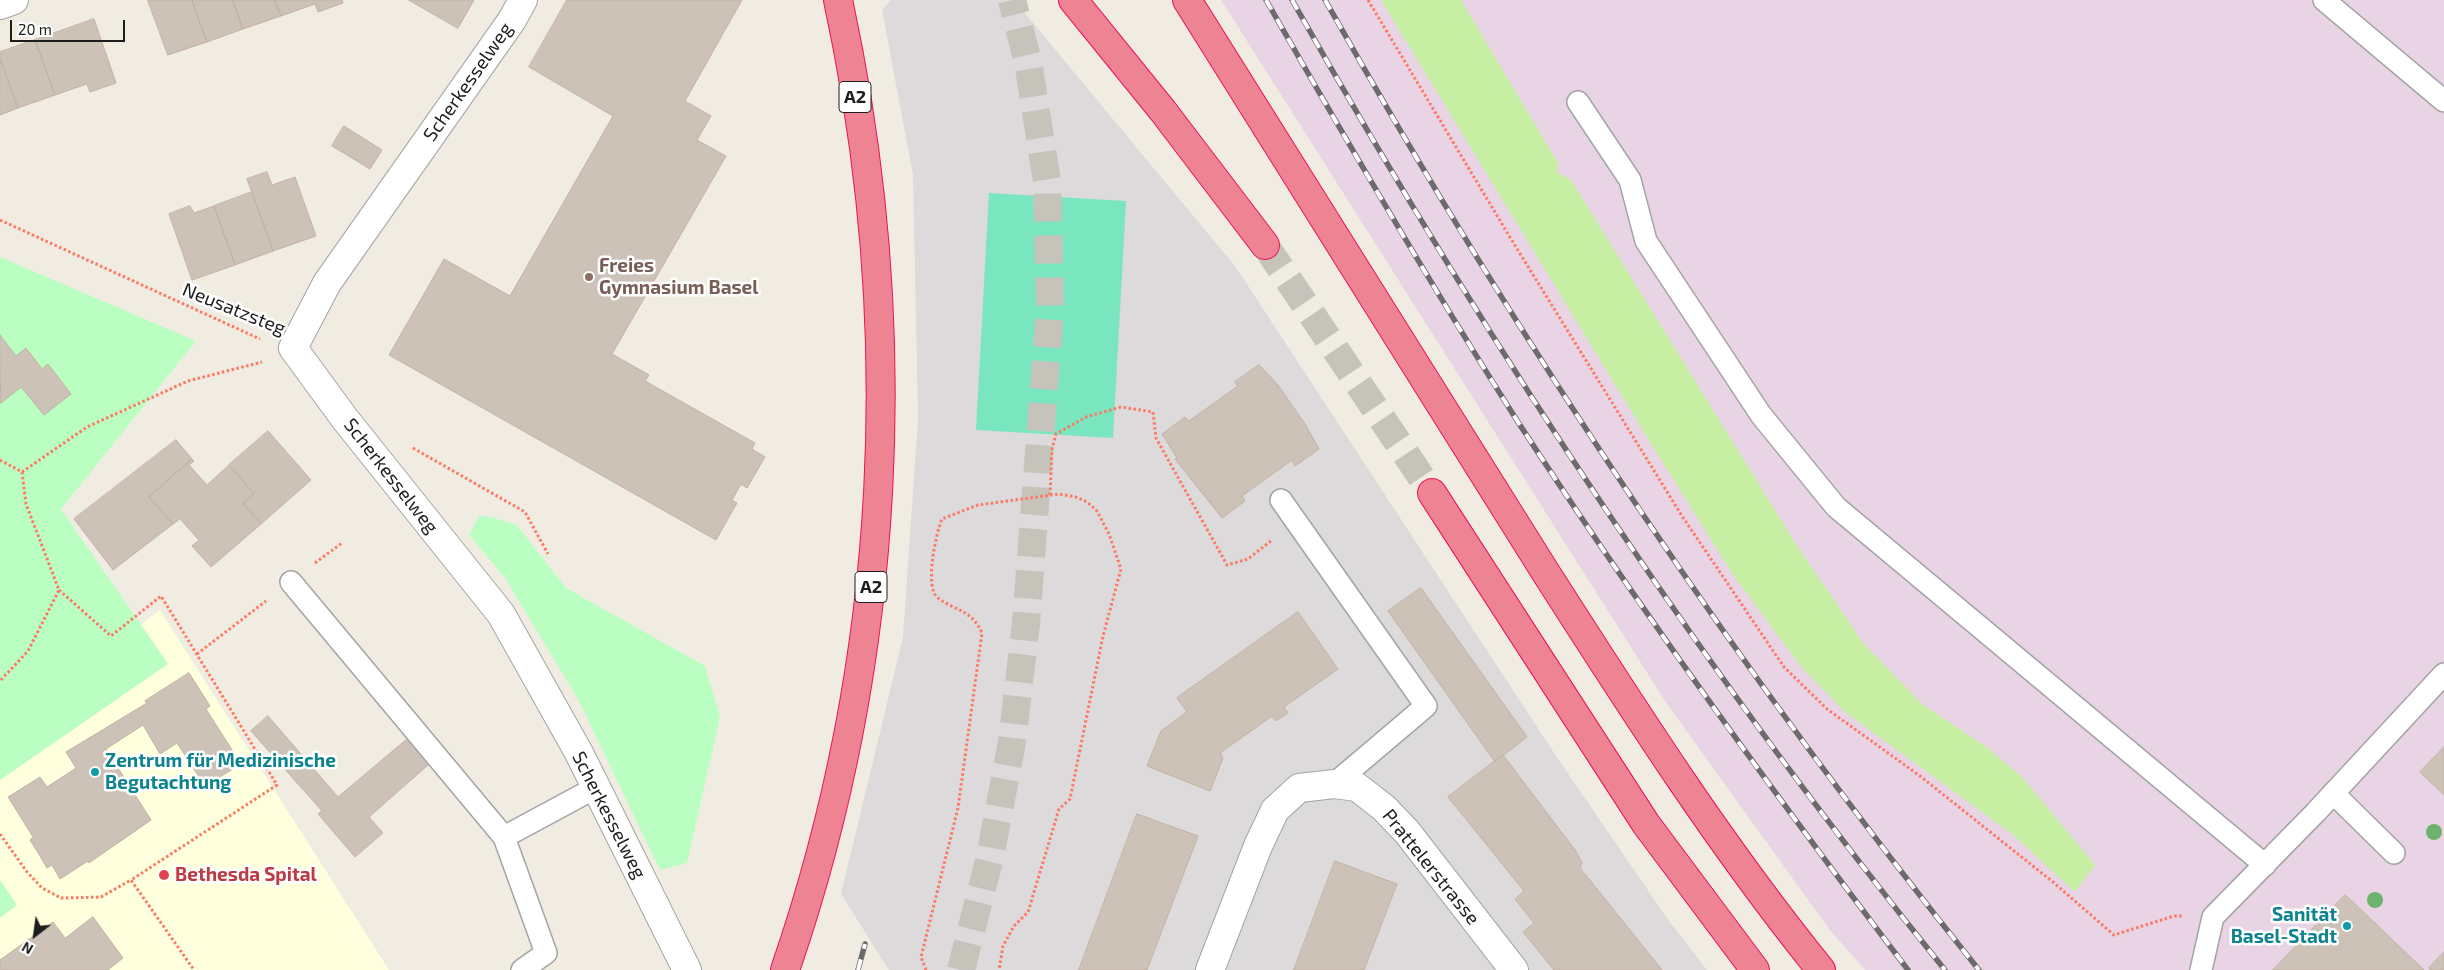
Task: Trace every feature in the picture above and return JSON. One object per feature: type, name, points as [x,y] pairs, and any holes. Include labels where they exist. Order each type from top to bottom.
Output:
[{"type":"highway","name":"A2","points":[[785,970],[800,927],[828,828],[850,726],[868,622],[878,520],[882,418],[881,313],[871,195],[838,0]]},
{"type":"highway","points":[[1073,0],[1163,111],[1265,245]]},
{"type":"highway","points":[[1188,0],[1303,182],[1472,457],[1696,806],[1770,907],[1821,970]]},
{"type":"highway","points":[[1432,493],[1646,824],[1755,970]]},
{"type":"street","points":[[0,5],[14,0]]},
{"type":"street","name":"Scherkesselweg","points":[[523,0],[512,20],[327,284],[293,348],[381,464],[500,614],[579,753],[687,970]]},
{"type":"street","name":"Prattelerstrasse","points":[[1210,970],[1258,846],[1275,810],[1299,788],[1334,784],[1357,787],[1384,808],[1407,832],[1514,970]]},
{"type":"lane","points":[[2324,0],[2444,101]]},
{"type":"lane","points":[[1578,102],[1630,180],[1646,241],[1762,415],[1836,507],[2265,865]]},
{"type":"lane","points":[[1281,500],[1426,706],[1334,784]]},
{"type":"lane","points":[[291,582],[504,837],[546,953],[522,970]]},
{"type":"lane","points":[[2201,970],[2213,917],[2265,865],[2444,674]]},
{"type":"lane","points":[[504,837],[595,788]]},
{"type":"lane","points":[[2333,793],[2394,853]]},
{"type":"path","points":[[1368,0],[1511,239],[1677,508],[1784,667],[1827,709],[1920,776],[2053,882],[2114,935],[2174,916],[2213,917]]},
{"type":"path","name":"Neusatzsteg","points":[[0,220],[264,341],[293,348]]},
{"type":"path","name":"Neusatzsteg","points":[[22,472],[87,427],[162,392],[188,381],[264,361],[293,348]]},
{"type":"path","points":[[1050,495],[1052,449],[1056,434],[1086,417],[1121,407],[1133,408],[1153,412],[1156,438],[1227,565],[1248,559],[1296,521]]},
{"type":"path","points":[[381,464],[414,448],[525,512],[548,554]]},
{"type":"path","points":[[0,460],[22,472],[26,504],[59,590],[111,636],[161,596],[277,785],[131,880],[101,897],[61,898],[42,888],[27,872],[0,834]]},
{"type":"path","points":[[926,970],[921,957],[958,808],[982,633],[977,622],[968,613],[936,597],[930,586],[937,531],[942,519],[970,508],[1006,500],[1050,495],[1076,497],[1087,502],[1097,511],[1109,534],[1121,569],[1104,636],[1070,799],[1059,809],[1028,912],[1014,926],[1003,946],[999,970]]},
{"type":"path","points":[[0,681],[28,651],[59,590]]},
{"type":"path","points":[[131,880],[194,970]]},
{"type":"shaded area","points":[[891,0],[1014,0],[1235,266],[1558,759],[1669,921],[1707,970],[889,970],[841,894],[903,637],[918,419],[913,175],[882,10]]},
{"type":"shaded area","points":[[1221,0],[2444,0],[2444,970],[1865,970],[1829,929],[1665,701]]},
{"type":"shaded area","name":"Bethesda Spital","points":[[160,610],[389,970],[0,970],[0,688],[109,648]]},
{"type":"green space","points":[[1381,0],[1461,0],[1558,163],[1557,172],[1571,180],[1794,541],[1863,643],[1922,704],[1989,749],[2023,778],[2095,865],[2075,892],[2012,834],[1845,712],[1805,671],[1790,652],[1732,573]]},
{"type":"green space","points":[[989,193],[1126,201],[1113,438],[976,430]]},
{"type":"green space","points":[[0,257],[196,341],[61,509],[168,664],[0,780]]},
{"type":"green space","points":[[479,516],[491,517],[517,525],[566,588],[705,666],[720,717],[687,863],[660,870],[578,699],[505,578],[469,535]]},
{"type":"green space","points":[[0,880],[17,905],[0,918]]},
{"type":"building","points":[[148,0],[192,0],[207,42],[168,55]]},
{"type":"building","points":[[192,0],[233,0],[243,29],[207,42]]},
{"type":"building","points":[[233,0],[275,0],[281,16],[243,29]]},
{"type":"building","points":[[275,0],[342,0],[343,3],[318,12],[315,4],[281,16]]},
{"type":"building","points":[[409,0],[474,0],[458,28]]},
{"type":"building","name":"Freies Gymnasium Basel","points":[[567,0],[742,0],[685,101],[711,116],[697,140],[726,156],[612,354],[649,375],[645,381],[755,443],[752,449],[765,457],[747,488],[741,484],[732,500],[737,503],[716,540],[389,355],[444,259],[510,296],[613,116],[529,67]]},
{"type":"building","points":[[94,19],[116,83],[90,92],[87,84],[55,95],[35,40]]},
{"type":"building","points":[[35,40],[55,95],[18,108],[0,58],[0,52]]},
{"type":"building","points":[[0,58],[18,108],[0,115]]},
{"type":"building","points":[[344,126],[382,150],[370,169],[332,146]]},
{"type":"building","points":[[267,172],[272,185],[295,177],[316,236],[273,251],[247,179]]},
{"type":"building","points":[[252,192],[273,251],[235,265],[214,206]]},
{"type":"building","points":[[190,206],[194,213],[214,206],[235,265],[192,280],[169,214]]},
{"type":"building","points":[[0,335],[16,356],[26,348],[42,369],[48,364],[71,394],[44,415],[21,387],[1,403]]},
{"type":"building","points":[[1259,365],[1278,385],[1305,424],[1319,449],[1295,466],[1292,460],[1242,496],[1245,501],[1222,518],[1175,459],[1177,458],[1162,434],[1185,417],[1189,421],[1238,386],[1235,382]]},
{"type":"building","points":[[268,431],[311,480],[261,524],[243,503],[254,494],[229,465]]},
{"type":"building","points":[[176,440],[192,459],[149,497],[173,524],[113,570],[74,519]]},
{"type":"building","points":[[192,459],[194,461],[189,465],[207,485],[229,465],[254,494],[243,503],[261,524],[211,567],[192,546],[199,540],[180,519],[173,524],[149,497]]},
{"type":"building","points":[[1421,588],[1527,737],[1495,762],[1388,611]]},
{"type":"building","points":[[1298,612],[1338,669],[1284,707],[1288,713],[1276,721],[1272,716],[1220,753],[1223,758],[1210,791],[1147,766],[1161,731],[1187,712],[1177,698]]},
{"type":"building","name":"Zentrum für Medizinische Begutachtung","points":[[189,673],[210,706],[206,709],[241,764],[205,786],[177,743],[160,754],[143,725],[106,749],[151,820],[89,863],[88,861],[60,879],[52,865],[47,868],[30,840],[33,837],[8,797],[40,777],[47,787],[76,768],[66,752],[147,703],[145,701]]},
{"type":"building","points":[[268,716],[338,797],[414,733],[436,758],[369,817],[383,833],[355,857],[318,814],[322,811],[251,731]]},
{"type":"building","points":[[2444,747],[2444,795],[2420,772]]},
{"type":"building","points":[[1503,755],[1575,850],[1582,862],[1580,868],[1662,970],[1554,970],[1523,932],[1534,923],[1515,899],[1524,891],[1448,797]]},
{"type":"building","points":[[1137,814],[1198,836],[1147,970],[1079,970]]},
{"type":"building","points":[[1335,861],[1397,884],[1364,970],[1294,970]]},
{"type":"building","name":"Sanität Basel-Stadt","points":[[2345,895],[2352,901],[2424,970],[2273,970]]},
{"type":"building","points":[[93,917],[123,958],[108,970],[0,970],[0,960],[53,922],[65,938]]},
{"type":"building","points":[[2444,952],[2444,970],[2430,970],[2429,968]]},
{"type":"tunnel","points":[[961,970],[990,857],[1012,742],[1026,623],[1050,308],[1047,181],[1028,62],[1012,0]]},
{"type":"tunnel","points":[[1265,245],[1432,493]]},
{"type":"railway","points":[[1266,0],[1421,265],[1485,370],[1564,492],[1659,631],[1908,970]]},
{"type":"railway","points":[[1292,0],[1440,252],[1598,498],[1766,738],[1854,855],[1945,970]]},
{"type":"railway","points":[[1325,0],[1398,127],[1474,252],[1632,498],[1800,738],[1888,855],[1979,970]]},
{"type":"railway","points":[[858,970],[865,944]]},
{"type":"place","name":"Freies Gymnasium Basel","points":[[589,277]]},
{"type":"place","name":"Zentrum für Medizinische Begutachtung","points":[[95,772]]},
{"type":"place","name":"Bethesda Spital","points":[[164,875]]},
{"type":"place","name":"Sanität Basel-Stadt","points":[[2347,926]]}]
